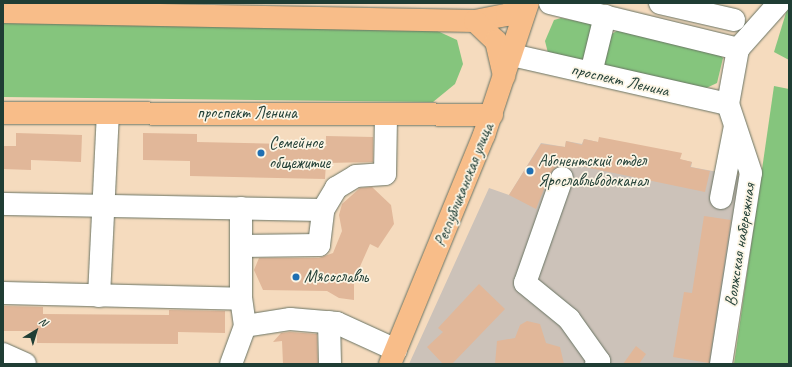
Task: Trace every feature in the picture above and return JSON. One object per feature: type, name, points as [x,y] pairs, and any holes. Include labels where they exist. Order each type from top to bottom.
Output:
[{"type":"main road","points":[[3,12],[102,8],[474,21],[507,15],[525,3]]},
{"type":"main road","name":"Республиканская улица","points":[[393,357],[492,115],[528,3]]},
{"type":"main road","points":[[474,21],[496,41],[504,79]]},
{"type":"main road","name":"проспект Ленина","points":[[3,113],[492,115]]},
{"type":"street","points":[[550,3],[579,6],[605,16],[738,48],[779,3]]},
{"type":"street","points":[[660,3],[734,20]]},
{"type":"street","points":[[591,73],[605,16]]},
{"type":"street","name":"Волжская набережная","points":[[721,364],[751,173],[728,104],[738,48]]},
{"type":"street","name":"проспект Ленина","points":[[512,55],[728,104]]},
{"type":"street","points":[[99,296],[108,113]]},
{"type":"street","points":[[242,246],[319,245],[323,210],[336,188],[356,176],[385,174],[386,114]]},
{"type":"street","points":[[721,198],[735,125]]},
{"type":"street","points":[[562,178],[525,283],[568,319],[600,361],[596,364]]},
{"type":"street","points":[[3,204],[323,210]]},
{"type":"street","points":[[231,364],[245,326],[241,299],[241,208]]},
{"type":"street","points":[[3,293],[241,299]]},
{"type":"street","points":[[245,326],[290,319],[329,322],[393,357]]},
{"type":"street","points":[[329,322],[330,364]]},
{"type":"street","points":[[3,354],[25,364]]},
{"type":"shaded area","points":[[584,139],[692,162],[691,167],[745,177],[716,364],[409,364],[489,188],[509,195],[541,143],[565,147],[566,141],[582,144]]},
{"type":"green space","points":[[789,3],[789,60],[774,52]]},
{"type":"green space","points":[[561,18],[592,24],[587,62],[548,53],[545,41],[554,20]]},
{"type":"green space","points":[[3,23],[431,28],[457,40],[463,64],[455,84],[433,102],[3,97]]},
{"type":"green space","points":[[618,30],[718,53],[723,58],[717,83],[702,90],[605,69],[601,59],[607,37]]},
{"type":"green space","points":[[774,86],[789,89],[789,364],[734,364]]},
{"type":"building","points":[[16,133],[82,135],[81,162],[31,160],[31,170],[3,169],[3,146],[16,146]]},
{"type":"building","name":"Семейное общежитие","points":[[143,133],[197,134],[197,142],[326,145],[326,136],[373,137],[373,162],[326,163],[325,179],[190,176],[190,161],[143,160]]},
{"type":"building","points":[[599,137],[682,153],[680,159],[692,162],[690,167],[710,171],[705,192],[561,162],[550,174],[536,209],[509,195],[541,144],[565,147],[566,141],[582,145],[584,139],[598,142]]},
{"type":"building","points":[[372,187],[391,205],[394,224],[378,248],[370,244],[354,280],[354,300],[339,298],[327,291],[263,290],[254,270],[259,258],[319,258],[333,253],[342,231],[339,215],[342,204],[360,188]]},
{"type":"building","points":[[704,216],[731,220],[709,363],[673,357],[684,292],[692,293]]},
{"type":"building","points":[[479,284],[505,309],[452,364],[443,364],[427,347],[443,332],[438,328]]},
{"type":"building","points":[[3,306],[43,307],[43,314],[169,315],[169,310],[225,311],[225,333],[178,332],[178,344],[37,343],[37,331],[3,331]]},
{"type":"building","points":[[527,321],[540,324],[546,343],[560,347],[564,364],[495,364],[497,341],[515,338],[520,325]]},
{"type":"building","points":[[290,332],[317,334],[318,364],[283,364],[282,341],[273,342],[281,333]]},
{"type":"building","points":[[636,346],[646,354],[639,364],[623,364]]},
{"type":"place","name":"Семейное общежитие","points":[[261,153]]},
{"type":"place","name":"Абонентский отдел Ярославльводоканал","points":[[530,171]]},
{"type":"place","name":"Мясославль","points":[[296,277]]}]
